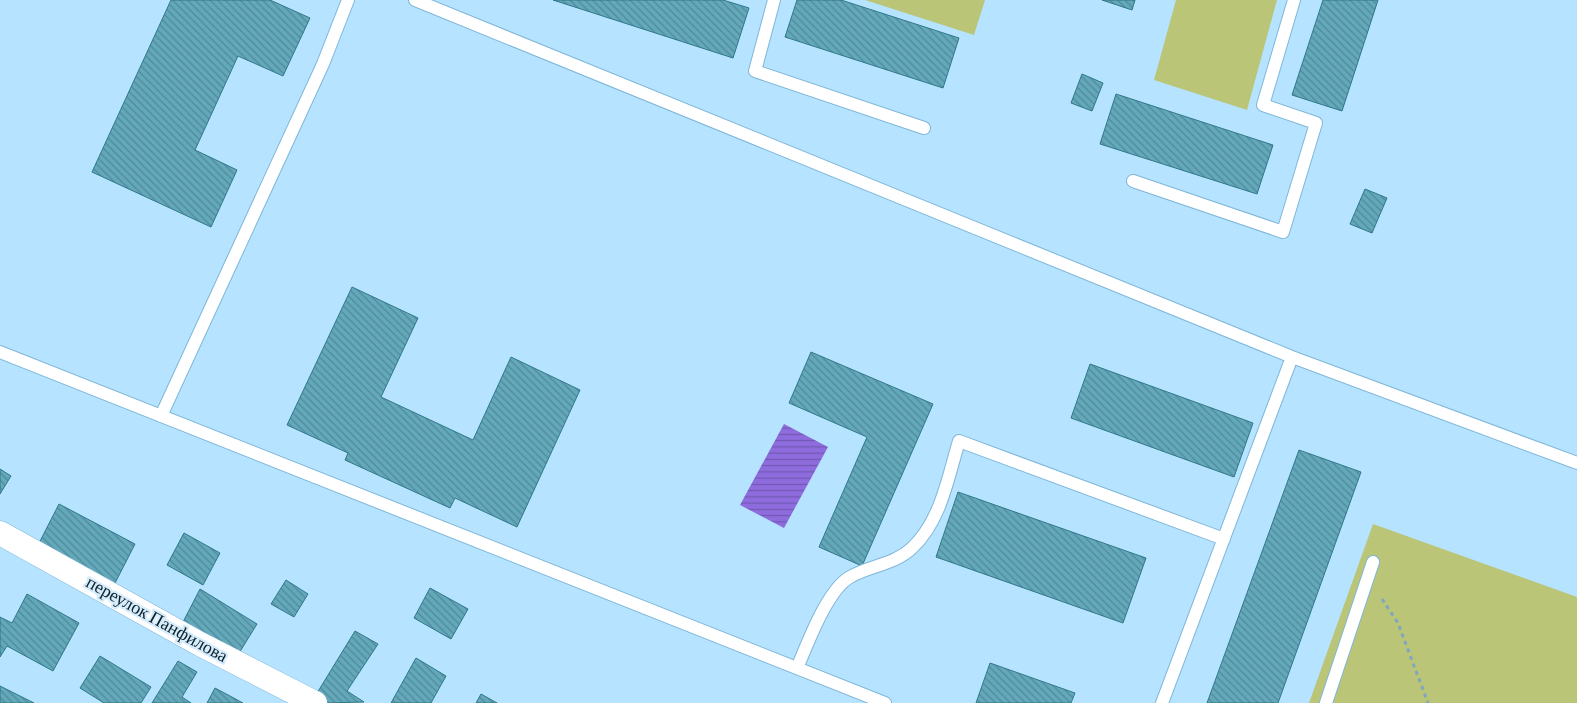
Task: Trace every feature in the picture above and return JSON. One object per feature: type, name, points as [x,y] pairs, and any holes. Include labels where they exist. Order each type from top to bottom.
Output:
[{"type":"street","name":"переулок Панфилова","points":[[0,533],[200,644],[315,703]]},
{"type":"lane","points":[[161,416],[323,64],[348,0]]},
{"type":"lane","points":[[415,0],[1292,357],[1577,463]]},
{"type":"lane","points":[[774,0],[756,71],[924,128]]},
{"type":"lane","points":[[1133,181],[1283,232],[1316,123],[1263,105],[1294,0]]},
{"type":"lane","points":[[0,352],[885,703]]},
{"type":"lane","points":[[1162,703],[1292,357]]},
{"type":"lane","points":[[797,668],[824,605],[849,577],[892,562],[913,548],[936,515],[959,441],[1224,539]]},
{"type":"lane","points":[[1326,703],[1373,562]]},
{"type":"path","points":[[1368,578],[1398,623],[1428,703]]},
{"type":"green space","points":[[865,0],[985,0],[974,35]]},
{"type":"green space","points":[[1176,0],[1277,0],[1247,110],[1154,80]]},
{"type":"green space","points":[[1373,524],[1577,597],[1577,703],[1309,703]]},
{"type":"shaded area","points":[[784,424],[828,447],[784,528],[740,505]]},
{"type":"building","points":[[171,0],[270,0],[310,18],[283,76],[238,56],[195,150],[237,170],[211,227],[92,172]]},
{"type":"building","points":[[553,0],[723,0],[749,8],[733,58]]},
{"type":"building","points":[[797,0],[841,0],[959,38],[943,88],[785,37]]},
{"type":"building","points":[[1102,0],[1135,0],[1132,10]]},
{"type":"building","points":[[1323,0],[1378,0],[1342,111],[1292,95]]},
{"type":"building","points":[[1082,74],[1103,83],[1092,111],[1071,103]]},
{"type":"building","points":[[1116,94],[1273,145],[1257,194],[1100,144]]},
{"type":"building","points":[[1365,189],[1387,198],[1372,233],[1350,224]]},
{"type":"building","points":[[352,287],[418,318],[381,397],[473,440],[511,357],[580,390],[517,527],[455,498],[450,508],[345,460],[348,453],[287,425]]},
{"type":"building","points":[[811,352],[933,404],[862,566],[819,547],[867,437],[789,403]]},
{"type":"building","points":[[1090,364],[1253,423],[1234,477],[1071,418]]},
{"type":"building","points":[[1299,450],[1361,472],[1278,703],[1207,703]]},
{"type":"building","points":[[0,469],[11,476],[0,494]]},
{"type":"building","points":[[958,492],[1146,558],[1123,623],[936,557]]},
{"type":"building","points":[[59,504],[135,544],[112,589],[36,549]]},
{"type":"building","points":[[184,533],[220,553],[203,585],[167,565]]},
{"type":"building","points":[[286,580],[308,594],[294,617],[271,604]]},
{"type":"building","points":[[430,588],[468,609],[451,639],[414,618]]},
{"type":"building","points":[[200,589],[257,624],[236,658],[182,624]]},
{"type":"building","points":[[27,594],[79,623],[53,671],[7,646],[0,657],[0,617],[12,623]]},
{"type":"building","points":[[355,631],[378,644],[347,691],[364,702],[324,703],[314,698]]},
{"type":"building","points":[[100,656],[151,687],[141,703],[104,703],[80,688]]},
{"type":"building","points":[[416,658],[446,676],[431,703],[391,703]]},
{"type":"building","points":[[178,661],[197,672],[182,697],[191,703],[152,703]]},
{"type":"building","points":[[990,663],[1075,693],[1071,703],[976,703]]},
{"type":"building","points":[[0,686],[34,703],[0,703]]},
{"type":"building","points":[[215,688],[243,703],[207,703]]},
{"type":"building","points":[[481,694],[497,703],[476,703]]}]
